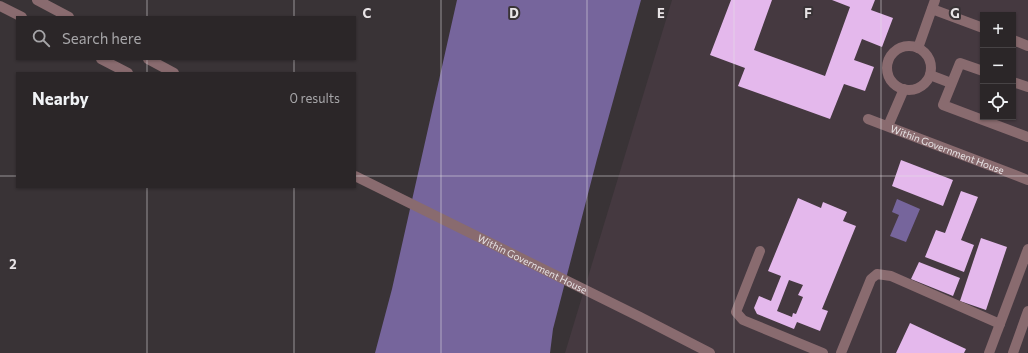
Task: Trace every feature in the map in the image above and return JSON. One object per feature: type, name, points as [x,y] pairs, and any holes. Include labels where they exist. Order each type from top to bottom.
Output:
[{"type":"street","points":[[37,0],[67,16]]},
{"type":"street","points":[[918,48],[934,4],[980,27]]},
{"type":"street","points":[[0,6],[20,16]]},
{"type":"street","points":[[1016,41],[1028,46]]},
{"type":"street","points":[[911,46],[918,48],[929,58],[931,64],[930,75],[924,84],[918,88],[904,89],[897,86],[889,75],[889,61],[892,54],[904,47],[911,46]]},
{"type":"street","points":[[103,60],[126,72]]},
{"type":"street","points":[[150,60],[172,72]]},
{"type":"street","points":[[980,70],[960,63],[943,105],[1028,137]]},
{"type":"street","points":[[930,75],[951,83]]},
{"type":"street","points":[[1016,83],[1028,88]]},
{"type":"street","points":[[888,126],[904,89]]},
{"type":"street","name":"Within Government House","points":[[868,119],[1028,180]]},
{"type":"street","name":"Within Government House","points":[[356,176],[710,353]]},
{"type":"street","points":[[989,353],[1028,249]]},
{"type":"street","points":[[760,251],[736,312],[743,320],[823,353]]},
{"type":"street","points":[[841,353],[871,279],[878,274],[890,276],[1000,324]]},
{"type":"street","points":[[1013,353],[1028,310]]},
{"type":"shaded area","points":[[457,0],[641,0],[597,159],[553,329],[550,353],[375,353],[392,289]]},
{"type":"shaded area","points":[[672,0],[1028,0],[1027,353],[565,353]]},
{"type":"shaded area","points":[[897,199],[920,209],[906,242],[890,236],[899,215],[892,212]]},
{"type":"building","points":[[731,0],[772,0],[754,50],[825,76],[850,7],[832,0],[875,0],[871,10],[893,18],[882,47],[862,39],[854,60],[874,67],[865,91],[844,84],[830,119],[738,86],[745,68],[710,55]]},
{"type":"building","points":[[901,160],[953,180],[943,206],[892,186]]},
{"type":"building","points":[[961,191],[978,197],[961,240],[974,245],[964,272],[925,257],[936,230],[945,233]]},
{"type":"building","points":[[798,198],[821,208],[823,202],[847,212],[843,221],[856,226],[822,309],[828,311],[820,331],[797,322],[794,329],[757,314],[754,308],[759,296],[771,301],[781,276],[768,271]],"holes":[[[789,280],[803,285],[798,295],[803,297],[796,314],[793,313],[792,317],[777,311]]]},
{"type":"building","points":[[981,238],[1007,247],[986,310],[960,301]]},
{"type":"building","points":[[919,262],[960,278],[953,296],[911,279]]},
{"type":"building","points":[[910,323],[966,349],[964,353],[896,353]]}]
